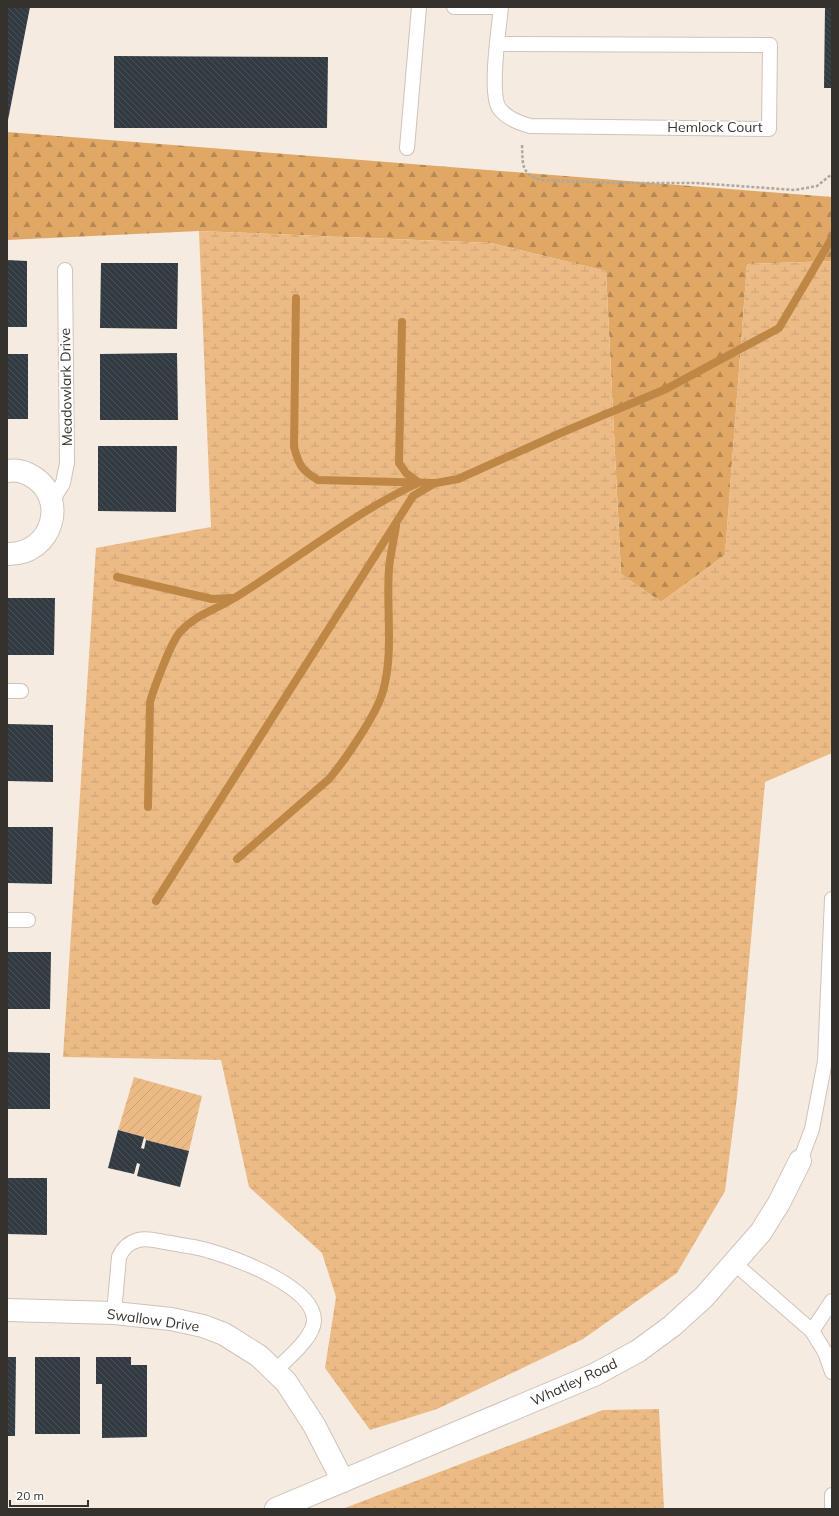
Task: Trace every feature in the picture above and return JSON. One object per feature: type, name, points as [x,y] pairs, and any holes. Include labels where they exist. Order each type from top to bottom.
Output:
[{"type":"street","points":[[7,471],[23,472],[35,478],[45,488],[52,501]]},
{"type":"street","name":"Meadowlark Drive","points":[[7,554],[15,554],[29,550],[41,542],[49,529],[53,515],[52,501]]},
{"type":"street","name":"Whatley Road","points":[[276,1509],[594,1375],[638,1351],[672,1326],[704,1297],[761,1232],[779,1203],[800,1161]]},
{"type":"street","name":"Swallow Drive","points":[[7,1310],[114,1313],[171,1319],[203,1326],[224,1334],[259,1356],[286,1382],[314,1425],[343,1481]]},
{"type":"lane","points":[[406,148],[419,7]]},
{"type":"lane","points":[[454,7],[501,7]]},
{"type":"lane","name":"Hemlock Court","points":[[498,44],[770,45],[769,129],[530,126],[514,121],[499,108],[494,90],[501,7]]},
{"type":"lane","name":"Meadowlark Drive","points":[[52,501],[63,483],[67,463],[65,270]]},
{"type":"lane","points":[[7,691],[22,691]]},
{"type":"lane","points":[[800,1161],[812,1129],[825,1061],[832,899]]},
{"type":"lane","points":[[7,920],[28,920]]},
{"type":"lane","points":[[114,1313],[119,1258],[122,1249],[130,1243],[149,1238],[208,1250],[247,1263],[292,1289],[306,1301],[312,1310],[314,1321],[311,1332],[275,1371]]},
{"type":"lane","points":[[734,1263],[812,1331],[826,1352],[832,1372]]},
{"type":"lane","points":[[812,1331],[832,1301]]},
{"type":"lane","points":[[832,1495],[832,1509]]},
{"type":"path","points":[[520,123],[523,168],[531,177],[541,180],[614,183],[696,183],[795,190],[817,186],[832,174]]},
{"type":"green space","points":[[7,132],[832,197],[832,261],[747,264],[725,555],[661,602],[621,574],[606,271],[491,243],[199,231],[7,240]]},
{"type":"green space","points":[[199,231],[491,243],[606,271],[621,574],[661,602],[725,555],[747,264],[832,261],[832,753],[765,782],[737,1097],[725,1191],[677,1273],[583,1339],[437,1409],[370,1430],[325,1368],[336,1297],[322,1253],[249,1187],[221,1060],[63,1057],[96,548],[211,527]]},
{"type":"green space","points":[[134,1077],[202,1096],[189,1151],[146,1140],[144,1137],[118,1130]]},
{"type":"green space","points":[[659,1409],[664,1509],[342,1509],[603,1410]]},
{"type":"building","points":[[7,7],[30,7],[8,120],[7,120]]},
{"type":"building","points":[[825,7],[832,7],[832,88],[824,88]]},
{"type":"building","points":[[114,56],[328,57],[327,128],[114,128]]},
{"type":"building","points":[[7,260],[27,261],[27,327],[7,327]]},
{"type":"building","points":[[101,263],[178,263],[177,329],[100,328]]},
{"type":"building","points":[[177,353],[178,420],[100,420],[100,354]]},
{"type":"building","points":[[7,354],[28,354],[28,419],[7,419]]},
{"type":"building","points":[[98,446],[177,446],[176,512],[98,511]]},
{"type":"building","points":[[7,598],[55,598],[54,655],[7,655]]},
{"type":"building","points":[[7,724],[53,725],[53,782],[7,781]]},
{"type":"building","points":[[7,827],[53,827],[52,884],[7,883]]},
{"type":"building","points":[[7,952],[51,952],[50,1009],[7,1009]]},
{"type":"building","points":[[7,1052],[50,1053],[50,1109],[7,1109]]},
{"type":"building","points":[[118,1130],[144,1137],[141,1148],[144,1149],[146,1140],[189,1151],[180,1187],[137,1176],[140,1164],[137,1163],[134,1174],[108,1168]]},
{"type":"building","points":[[7,1178],[47,1178],[47,1235],[7,1234]]},
{"type":"building","points":[[7,1357],[16,1357],[15,1436],[7,1436]]},
{"type":"building","points":[[35,1357],[80,1357],[80,1434],[35,1434]]},
{"type":"building","points":[[96,1357],[131,1357],[131,1365],[147,1365],[147,1437],[102,1438],[102,1384],[96,1384]]},
{"type":"waterway","points":[[296,298],[294,447],[297,458],[304,470],[318,480],[436,483],[458,479],[563,432],[666,389],[779,328],[832,238]]},
{"type":"waterway","points":[[402,322],[399,463],[406,473],[418,482]]},
{"type":"waterway","points":[[156,901],[413,496],[435,483]]},
{"type":"waterway","points":[[148,807],[150,702],[159,676],[176,637],[180,632],[199,616],[236,597],[369,509],[416,484]]},
{"type":"waterway","points":[[237,859],[329,779],[352,749],[380,701],[388,661],[388,584],[390,558],[396,526]]},
{"type":"waterway","points":[[117,577],[212,599],[231,598]]}]
